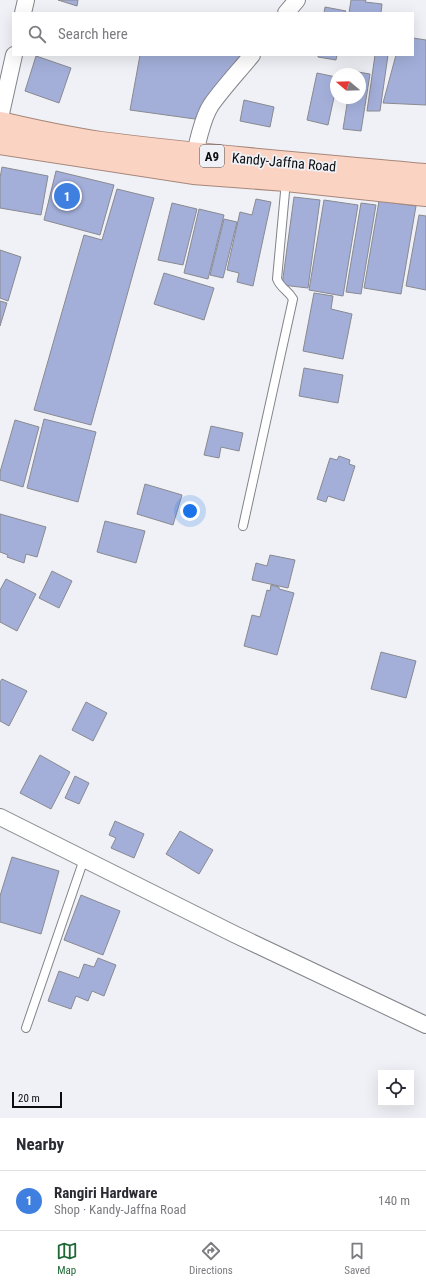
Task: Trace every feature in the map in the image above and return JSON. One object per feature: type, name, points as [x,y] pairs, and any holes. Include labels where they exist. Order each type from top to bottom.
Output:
[{"type":"highway","name":"Kandy-Jaffna Road","points":[[0,124],[100,143],[194,164],[286,180],[426,194]]},
{"type":"highway","name":"Kandy-Jaffna Road","points":[[0,143],[194,164],[426,175]]},
{"type":"street","points":[[23,12],[26,0]]},
{"type":"street","points":[[287,12],[296,0]]},
{"type":"street","points":[[0,118],[14,56]]},
{"type":"street","points":[[194,164],[210,106],[251,56]]},
{"type":"street","points":[[0,817],[234,934],[426,1025]]},
{"type":"lane","points":[[243,526],[293,299],[289,292],[280,285],[277,279],[286,180]]},
{"type":"lane","points":[[26,1028],[84,859]]},
{"type":"building","points":[[58,0],[78,0],[77,6]]},
{"type":"building","points":[[351,0],[366,0],[365,2],[382,4],[381,12],[349,12]]},
{"type":"building","points":[[325,7],[346,11],[346,12],[324,12]]},
{"type":"building","points":[[414,38],[426,40],[426,105],[383,103],[396,56],[414,56]]},
{"type":"building","points":[[36,56],[71,68],[59,103],[25,91]]},
{"type":"building","points":[[140,56],[246,56],[195,119],[130,110]]},
{"type":"building","points":[[318,56],[337,56],[336,60]]},
{"type":"building","points":[[375,56],[388,56],[380,111],[367,111]]},
{"type":"building","points":[[317,73],[330,76],[330,104],[333,104],[328,125],[307,120]]},
{"type":"building","points":[[366,73],[370,74],[366,99]]},
{"type":"building","points":[[244,100],[274,107],[270,127],[240,121]]},
{"type":"building","points":[[347,104],[365,104],[361,131],[343,129]]},
{"type":"building","points":[[2,167],[48,176],[41,215],[0,208],[0,178]]},
{"type":"building","points":[[56,171],[114,185],[100,235],[44,220]]},
{"type":"building","points":[[117,189],[154,198],[91,425],[34,410],[84,235],[102,240]]},
{"type":"building","points":[[294,197],[320,200],[308,288],[282,285]]},
{"type":"building","points":[[256,199],[271,202],[253,286],[237,282],[239,273],[227,270],[240,212],[252,215]]},
{"type":"building","points":[[324,200],[358,205],[343,296],[309,290]]},
{"type":"building","points":[[379,201],[416,206],[401,294],[364,288]]},
{"type":"building","points":[[172,203],[197,209],[183,265],[158,260]]},
{"type":"building","points":[[361,203],[376,205],[361,294],[346,292]]},
{"type":"building","points":[[199,209],[224,215],[208,279],[184,273]]},
{"type":"building","points":[[419,215],[426,216],[426,290],[406,286]]},
{"type":"building","points":[[224,219],[237,222],[223,278],[210,275]]},
{"type":"building","points":[[0,250],[21,257],[8,301],[0,298]]},
{"type":"building","points":[[164,273],[214,288],[204,320],[154,304]]},
{"type":"building","points":[[314,293],[333,296],[331,309],[352,314],[343,359],[303,351]]},
{"type":"building","points":[[0,301],[7,303],[0,326]]},
{"type":"building","points":[[304,368],[343,375],[338,403],[299,396]]},
{"type":"building","points":[[44,419],[96,432],[78,502],[27,488]]},
{"type":"building","points":[[15,420],[39,427],[23,487],[0,480],[0,472]]},
{"type":"building","points":[[211,426],[243,433],[239,451],[221,447],[219,458],[204,455]]},
{"type":"building","points":[[339,456],[350,460],[349,464],[355,466],[344,501],[328,496],[326,502],[317,499],[330,458],[337,460]]},
{"type":"building","points":[[145,484],[182,495],[173,525],[137,514]]},
{"type":"building","points":[[0,514],[46,527],[37,557],[26,554],[24,563],[7,557],[8,555],[0,552]]},
{"type":"building","points":[[105,521],[145,531],[136,563],[97,552]]},
{"type":"building","points":[[270,555],[295,560],[288,588],[252,580],[256,563],[267,566]]},
{"type":"building","points":[[52,571],[72,581],[59,608],[39,598]]},
{"type":"building","points":[[6,579],[36,594],[17,631],[0,622],[0,590]]},
{"type":"building","points":[[271,585],[294,593],[277,655],[244,646],[252,615],[260,617],[267,590],[270,591]]},
{"type":"building","points":[[381,652],[416,661],[406,698],[371,689]]},
{"type":"building","points":[[2,679],[27,691],[9,726],[0,721],[0,682]]},
{"type":"building","points":[[86,702],[107,713],[93,741],[72,730]]},
{"type":"building","points":[[40,755],[70,772],[51,809],[20,793]]},
{"type":"building","points":[[75,776],[89,783],[79,804],[65,798]]},
{"type":"building","points":[[115,821],[144,834],[134,858],[111,848],[116,838],[109,835]]},
{"type":"building","points":[[180,831],[213,850],[199,874],[166,854]]},
{"type":"building","points":[[12,857],[59,871],[41,934],[0,922],[0,896]]},
{"type":"building","points":[[81,895],[120,911],[103,955],[64,940]]},
{"type":"building","points":[[98,958],[116,965],[104,996],[92,991],[88,1001],[76,996],[71,1009],[48,1001],[59,971],[79,978],[84,964],[94,967]]},
{"type":"place","name":"Rangiri Hardware","points":[[67,196]]}]
